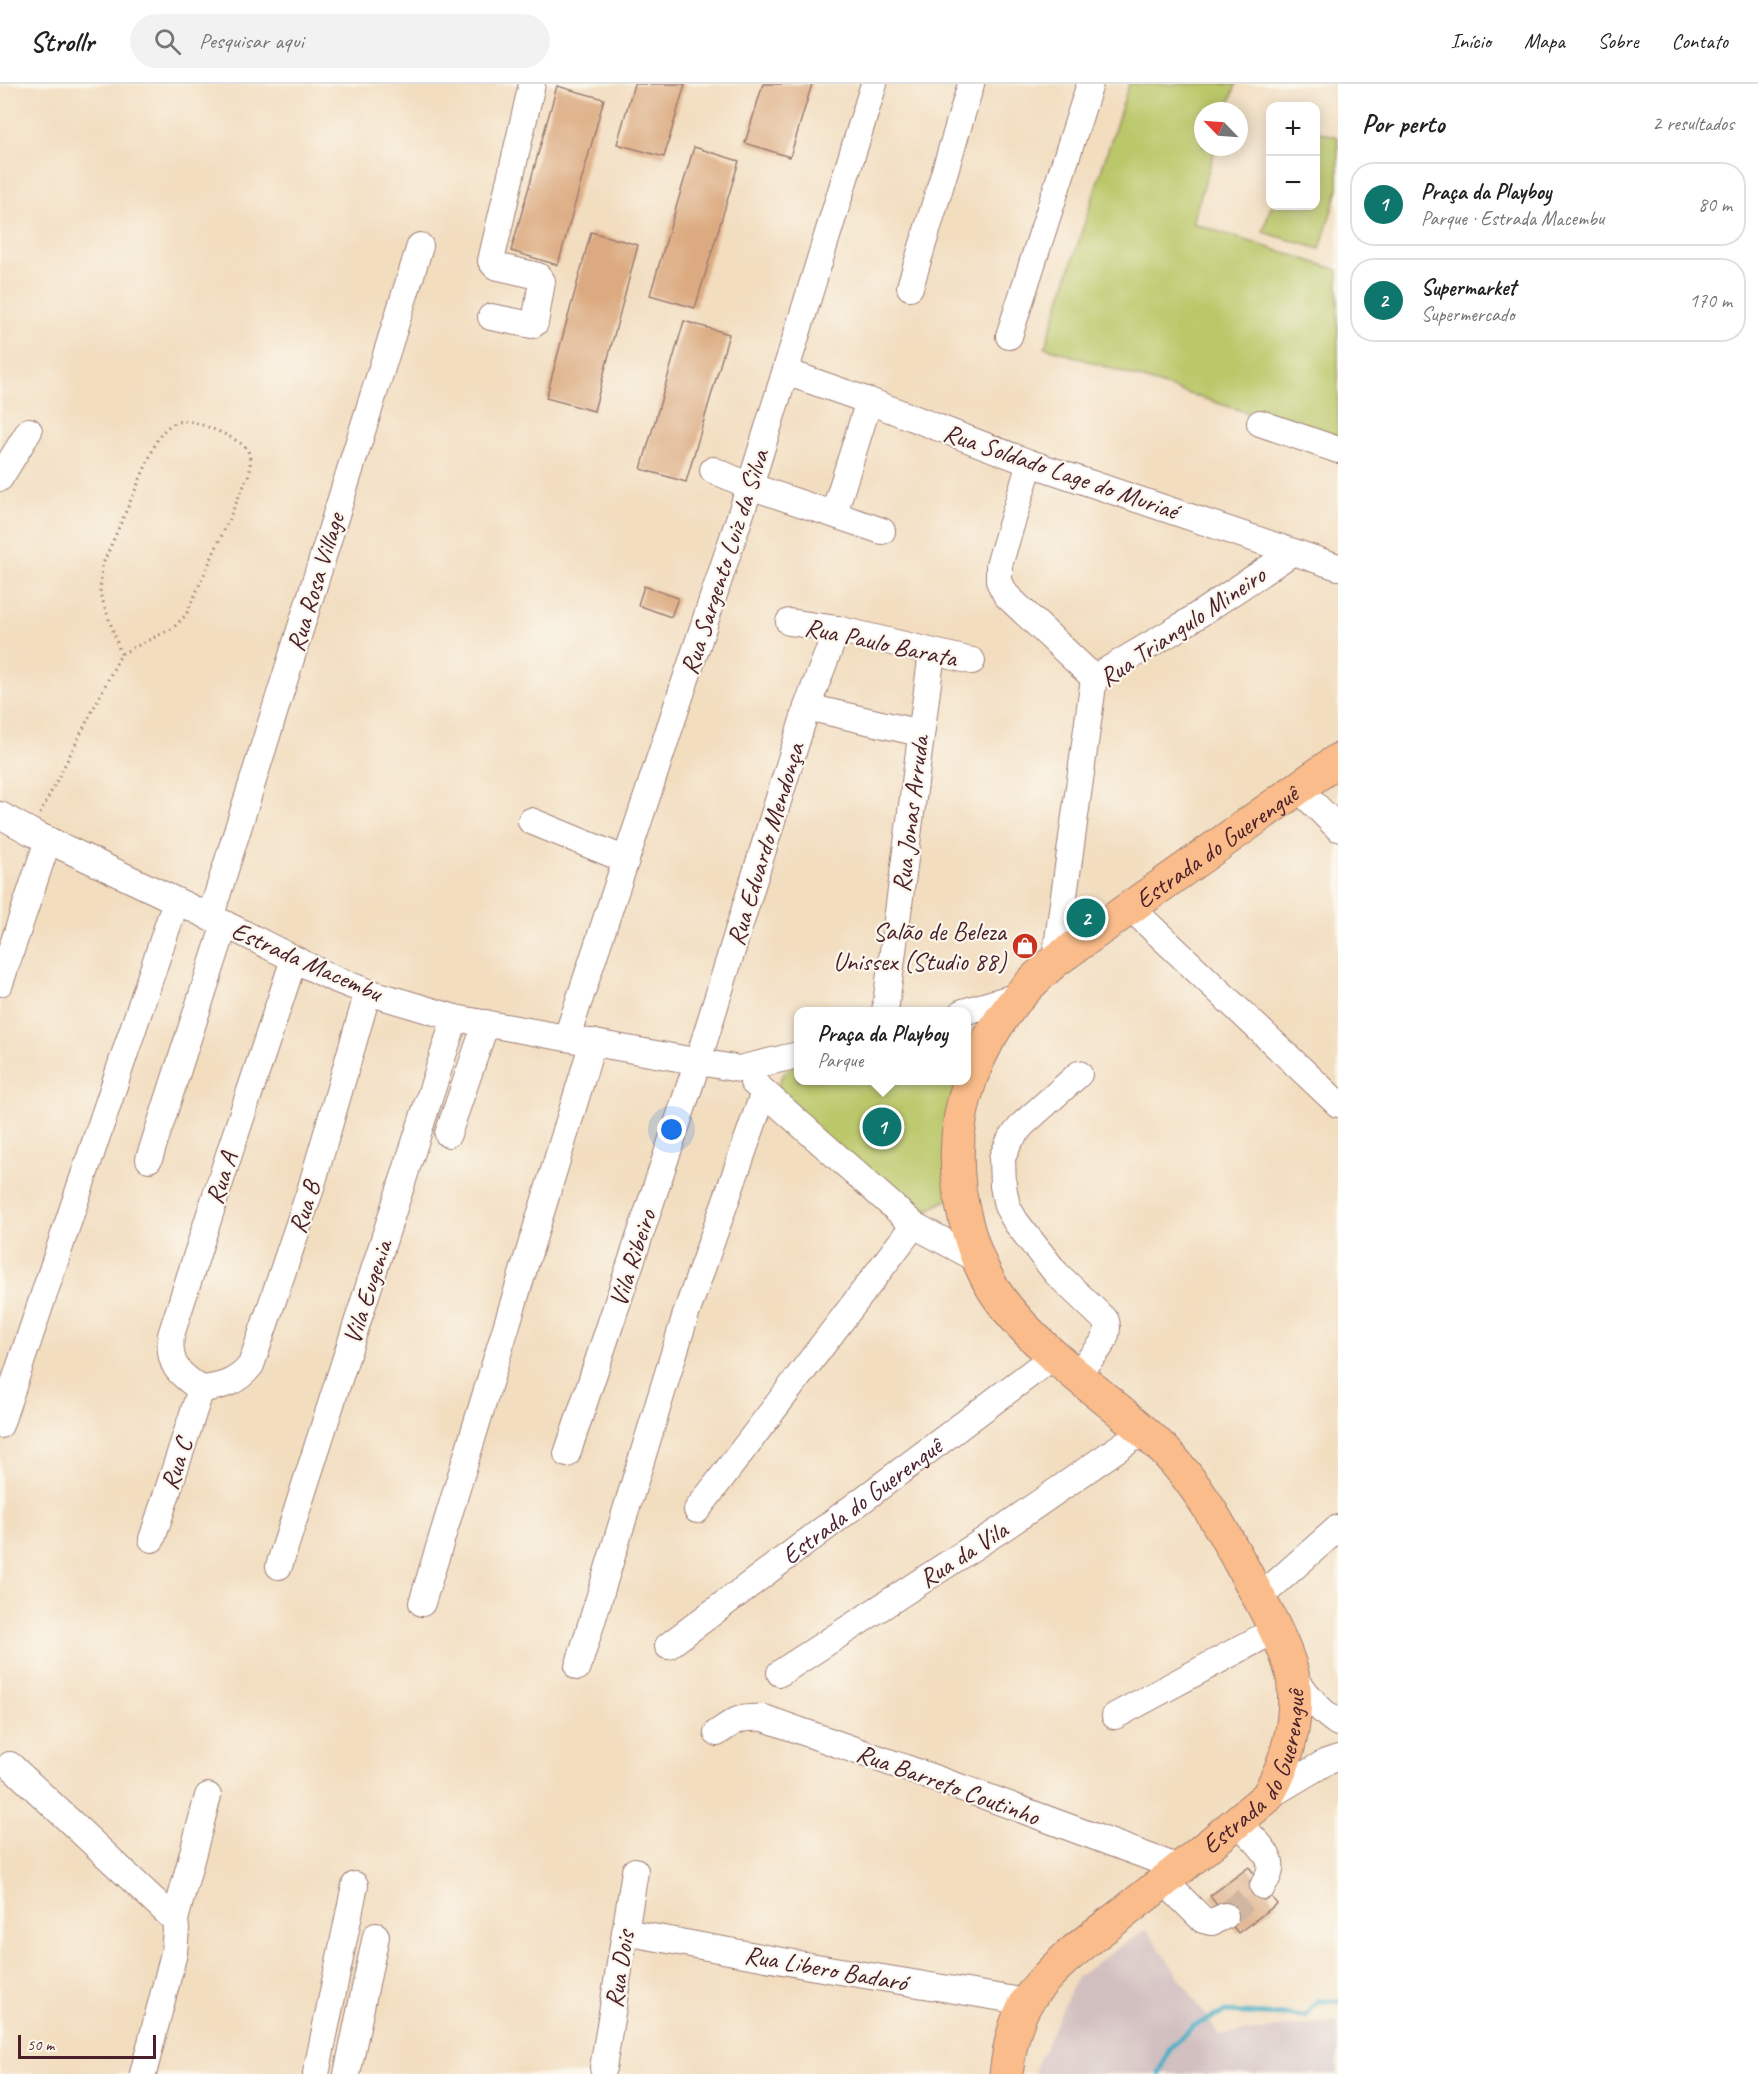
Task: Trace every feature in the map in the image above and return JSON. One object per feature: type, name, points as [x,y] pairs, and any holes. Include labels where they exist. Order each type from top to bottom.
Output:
[{"type":"main road","name":"Estrada do Guerenguê","points":[[971,1076],[983,1049],[1002,1017],[1018,996],[1055,961],[1338,760]]},
{"type":"main road","name":"Estrada do Guerenguê","points":[[968,1085],[957,1135],[960,1198],[977,1259],[988,1282],[1004,1304],[1065,1364],[1143,1431],[1184,1471],[1205,1499],[1259,1598],[1275,1630],[1292,1674],[1294,1690],[1292,1732],[1282,1766],[1267,1797],[1068,1957],[1044,1980],[1027,2002],[1015,2029],[1006,2074]]},
{"type":"street","points":[[491,317],[532,325],[535,323],[542,281],[538,276],[495,266],[491,261],[532,84]]},
{"type":"street","name":"Rua Sargento Luiz da Silva","points":[[567,1037],[750,486],[874,84]]},
{"type":"street","points":[[910,287],[971,84]]},
{"type":"street","points":[[1008,336],[1090,84]]},
{"type":"street","name":"Rua Rosa Village","points":[[149,1159],[420,246]]},
{"type":"street","name":"Rua Soldado Lage do Muriaé","points":[[786,372],[869,401],[1030,463],[1338,567]]},
{"type":"street","points":[[834,513],[869,401]]},
{"type":"street","points":[[1260,423],[1338,450]]},
{"type":"street","points":[[0,478],[29,431]]},
{"type":"street","points":[[1030,463],[999,565],[999,581],[1006,595],[1094,678]]},
{"type":"street","points":[[713,470],[750,486],[882,531]]},
{"type":"street","name":"Rua Triangulo Mineiro","points":[[1055,961],[1094,678],[1180,627],[1293,552]]},
{"type":"street","name":"Rua Paulo Barata","points":[[789,622],[837,629],[972,661]]},
{"type":"street","name":"Rua Eduardo Mendonça","points":[[698,1061],[807,707],[837,629]]},
{"type":"street","name":"Rua Jonas Arruda","points":[[886,1007],[932,652]]},
{"type":"street","points":[[807,707],[920,733]]},
{"type":"street","points":[[1298,788],[1338,828]]},
{"type":"street","name":"Estrada Macembu","points":[[0,815],[332,978],[368,992],[455,1018],[739,1069],[794,1056]]},
{"type":"street","points":[[531,821],[626,860]]},
{"type":"street","points":[[0,983],[39,836]]},
{"type":"street","points":[[0,1425],[176,901]]},
{"type":"street","points":[[1131,908],[1338,1104]]},
{"type":"street","name":"Rua A","points":[[201,1389],[185,1378],[171,1360],[171,1335],[294,959]]},
{"type":"street","name":"Rua B","points":[[201,1389],[234,1381],[251,1365],[310,1191],[368,992]]},
{"type":"street","points":[[971,1009],[1018,996]]},
{"type":"street","name":"Vila Eugenia","points":[[279,1566],[455,1018]]},
{"type":"street","points":[[448,1134],[486,1023]]},
{"type":"street","points":[[422,1603],[593,1042]]},
{"type":"street","name":"Vila Ribeiro","points":[[567,1454],[698,1061]]},
{"type":"street","points":[[739,1069],[914,1225],[977,1259]]},
{"type":"street","points":[[1065,1364],[1106,1337],[1108,1328],[1106,1321],[1056,1273],[1016,1222],[1007,1206],[1003,1186],[1002,1158],[1010,1140],[1023,1124],[1079,1074]]},
{"type":"street","points":[[578,1667],[686,1314],[764,1092]]},
{"type":"street","points":[[697,1510],[914,1225]]},
{"type":"street","name":"Estrada do Guerenguê","points":[[668,1646],[1065,1364]]},
{"type":"street","name":"Rua C","points":[[152,1539],[201,1389]]},
{"type":"street","name":"Rua da Vila","points":[[780,1673],[1006,1526],[1143,1431]]},
{"type":"street","points":[[1259,1598],[1338,1527]]},
{"type":"street","points":[[1115,1716],[1275,1630]]},
{"type":"street","points":[[1292,1674],[1312,1702],[1332,1719]]},
{"type":"street","points":[[1332,1719],[1307,1715],[1298,1721],[1292,1732],[1298,1752],[1311,1757],[1335,1758]]},
{"type":"street","name":"Rua Barreto Coutinho","points":[[717,1733],[735,1720],[744,1717],[764,1719],[982,1795],[1172,1875]]},
{"type":"street","points":[[1267,1797],[1335,1758]]},
{"type":"street","points":[[10,1765],[175,1920]]},
{"type":"street","points":[[143,2074],[174,1953],[175,1920],[207,1796]]},
{"type":"street","points":[[1237,1822],[1262,1849],[1270,1863],[1268,1877],[1263,1886]]},
{"type":"street","name":"Rua Dois","points":[[603,2068],[635,1871]]},
{"type":"street","points":[[1172,1875],[1203,1920],[1212,1922],[1225,1916]]},
{"type":"street","points":[[316,2074],[355,1884]]},
{"type":"street","name":"Rua Libero Badaró","points":[[625,1932],[1027,2002]]},
{"type":"street","points":[[347,2074],[376,1936]]},
{"type":"path","points":[[39,836],[121,654],[173,628],[186,615],[250,472],[247,449],[235,440],[200,424],[184,421],[168,426],[158,438],[102,566],[100,593],[121,654]]},
{"type":"shaded area","points":[[1146,1929],[1219,2035],[1338,2021],[1338,2074],[1035,2074],[1035,2069],[1077,1977]]},
{"type":"green space","points":[[1129,84],[1236,84],[1230,102],[1194,102],[1194,156],[1213,156],[1192,223],[1338,270],[1338,442],[1045,347]]},
{"type":"green space","points":[[1320,132],[1338,137],[1338,189],[1320,249],[1263,232],[1270,210],[1320,210]]},
{"type":"green space","points":[[794,1064],[794,1085],[964,1085],[957,1195],[922,1213],[774,1098],[782,1077]]},
{"type":"building","points":[[634,84],[685,84],[664,157],[617,144]]},
{"type":"building","points":[[763,84],[812,84],[790,157],[745,143]]},
{"type":"building","points":[[557,86],[604,99],[558,265],[511,251]]},
{"type":"building","points":[[694,147],[739,161],[695,308],[650,295]]},
{"type":"building","points":[[591,232],[638,245],[594,411],[546,398]]},
{"type":"building","points":[[684,321],[729,334],[686,482],[641,469]]},
{"type":"building","points":[[644,586],[678,598],[671,617],[638,605]]},
{"type":"building","points":[[1249,1867],[1277,1904],[1238,1933],[1210,1896]]},
{"type":"waterway","points":[[1159,2074],[1170,2048],[1193,2026],[1225,2012],[1306,2016],[1318,2001],[1338,2001]]},
{"type":"tunnel","points":[[1225,1916],[1263,1886]]},
{"type":"place","name":"Supermarket","points":[[1086,918]]},
{"type":"place","name":"Salão de Beleza Unissex (Studio 88)","points":[[1025,946]]},
{"type":"place","name":"Praça da Playboy","points":[[882,1127]]}]
